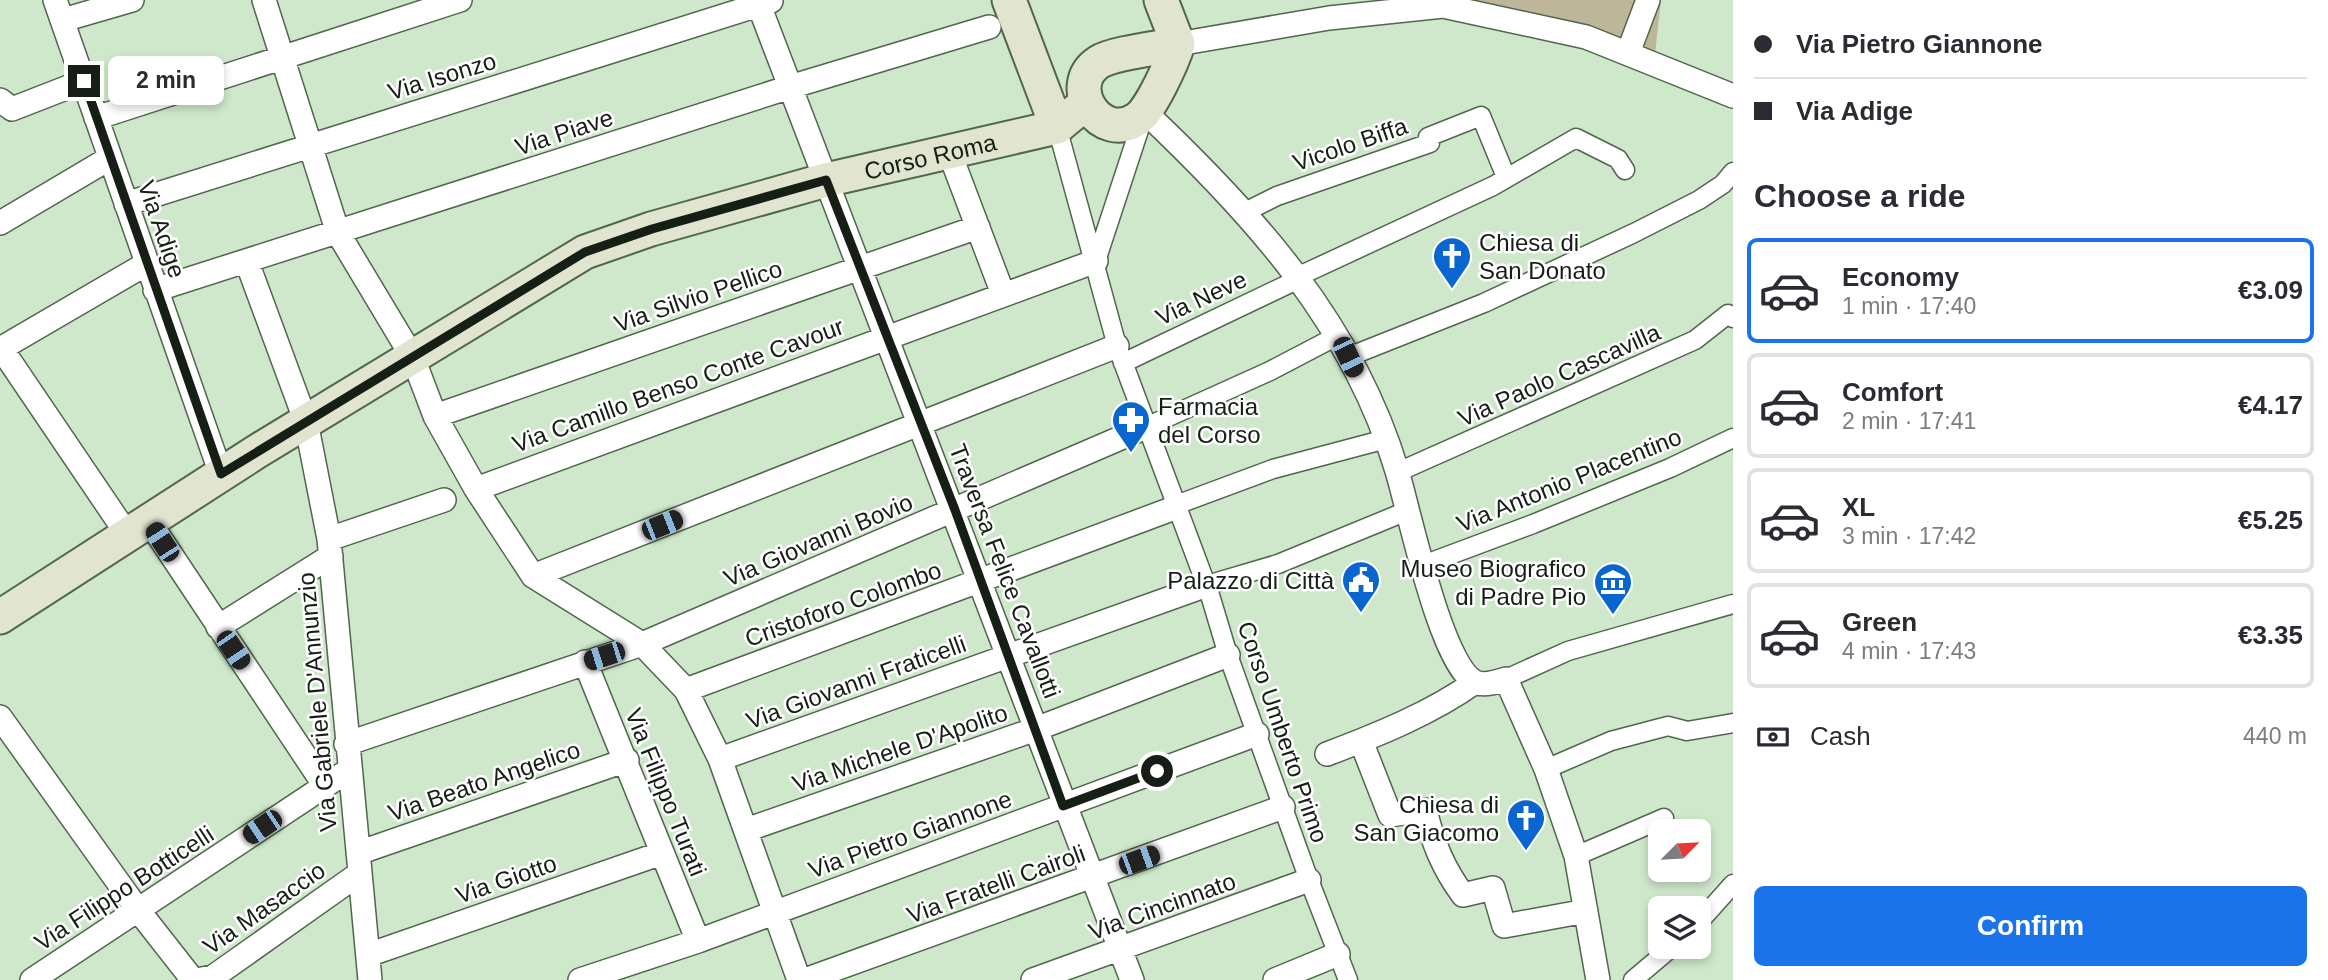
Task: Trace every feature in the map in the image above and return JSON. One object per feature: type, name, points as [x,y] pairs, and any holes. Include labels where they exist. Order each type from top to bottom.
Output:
[{"type":"main road","points":[[1009,0],[1057,127]]},
{"type":"main road","points":[[1161,0],[1178,44],[1172,61],[1148,105],[1134,121],[1113,125],[1100,120],[1085,97],[1087,77],[1095,66],[1106,59],[1178,44]]},
{"type":"main road","points":[[1119,57],[1133,61],[1145,70],[1151,83],[1148,105]]},
{"type":"main road","points":[[1041,85],[1085,97]]},
{"type":"main road","name":"Corso Roma","points":[[0,617],[221,474],[585,252],[652,229],[826,180],[950,154],[1057,127],[1085,97]]},
{"type":"street","points":[[59,10],[132,0]]},
{"type":"street","points":[[264,0],[338,233],[413,358],[435,416],[476,489],[533,576],[642,644],[686,690],[720,759],[802,980]]},
{"type":"street","points":[[96,117],[460,0]]},
{"type":"street","points":[[1628,53],[1648,0]]},
{"type":"street","name":"Traversa Felice Cavallotti","points":[[763,2],[790,87],[862,267],[886,336],[955,510],[1063,806],[1132,980]]},
{"type":"street","name":"Via Isonzo","points":[[126,204],[763,2]]},
{"type":"street","points":[[1178,44],[1329,18],[1443,6],[1586,37],[1733,96]]},
{"type":"street","name":"Via Adige","points":[[59,10],[221,474]]},
{"type":"street","name":"Via Piave","points":[[155,290],[790,87],[989,27]]},
{"type":"street","points":[[0,100],[12,109],[84,81]]},
{"type":"street","points":[[1096,261],[1148,105],[1300,277],[1348,357],[1386,439],[1398,472],[1442,629],[1465,672],[1475,682],[1489,684],[1506,679],[1569,651],[1733,604]]},
{"type":"street","name":"Vicolo Biffa","points":[[1245,212],[1277,196],[1430,143],[1428,137],[1481,116],[1506,177]]},
{"type":"street","name":"Corso Umberto Primo","points":[[1057,127],[1120,354],[1207,585],[1228,655],[1348,980]]},
{"type":"street","name":"Via Neve","points":[[1120,354],[1408,228],[1576,138],[1618,159],[1625,170]]},
{"type":"street","points":[[950,154],[1003,294]]},
{"type":"street","points":[[0,223],[110,158]]},
{"type":"street","points":[[1348,357],[1484,303],[1634,233],[1730,181]]},
{"type":"street","name":"Via Silvio Pellico","points":[[435,416],[978,227]]},
{"type":"street","name":"Via Camillo Benso Conte Cavour","points":[[476,489],[1096,261]]},
{"type":"street","name":"Via Gabriele D'Annunzio","points":[[247,262],[306,422],[330,547],[346,744],[370,980]]},
{"type":"street","points":[[146,264],[1,349],[218,627],[325,786]]},
{"type":"street","name":"Via Paolo Cascavilla","points":[[1398,472],[1683,346],[1728,314],[1733,318]]},
{"type":"street","points":[[1146,427],[1270,371],[1335,337]]},
{"type":"street","points":[[533,576],[921,423],[1120,354]]},
{"type":"street","name":"Via Giovanni Bovio","points":[[346,744],[642,644],[1146,427]]},
{"type":"street","name":"Via Antonio Placentino","points":[[1423,565],[1533,524],[1733,438]]},
{"type":"street","points":[[1176,506],[1273,469],[1386,439]]},
{"type":"street","points":[[218,627],[330,547],[444,500]]},
{"type":"street","name":"Cristoforo Colombo","points":[[686,690],[1176,506]]},
{"type":"street","points":[[1207,585],[1278,564],[1407,511]]},
{"type":"street","name":"Via Giovanni Fraticelli","points":[[720,759],[1207,585]]},
{"type":"street","name":"Via Michele D'Apolito","points":[[746,830],[1036,729],[1228,655]]},
{"type":"street","name":"Via Filippo Turati","points":[[586,662],[698,941]]},
{"type":"street","points":[[1506,679],[1546,769],[1576,856],[1598,980]]},
{"type":"street","points":[[1327,754],[1361,741],[1460,693],[1475,682]]},
{"type":"street","points":[[0,717],[138,910],[194,980]]},
{"type":"street","points":[[1546,769],[1611,741],[1668,726],[1687,731],[1733,723]]},
{"type":"street","name":"Via Pietro Giannone","points":[[580,980],[698,941],[1258,734]]},
{"type":"street","points":[[1361,741],[1390,815],[1425,810],[1434,846],[1446,872],[1463,895],[1493,888],[1504,926],[1586,911]]},
{"type":"street","name":"Via Beato Angelico","points":[[359,863],[627,760]]},
{"type":"street","name":"Via Filippo Botticelli","points":[[32,980],[349,770]]},
{"type":"street","name":"Via Fratelli Cairoli","points":[[802,980],[1283,807]]},
{"type":"street","points":[[1576,856],[1664,818]]},
{"type":"street","name":"Via Giotto","points":[[368,955],[662,853]]},
{"type":"street","name":"Via Masaccio","points":[[194,980],[213,977],[359,863]]},
{"type":"street","name":"Via Cincinnato","points":[[1033,980],[1309,880]]},
{"type":"street","points":[[1711,912],[1729,897]]},
{"type":"street","points":[[1275,980],[1338,954]]},
{"type":"street","points":[[1633,980],[1658,959]]},
{"type":"shaded area","points":[[1446,0],[1661,0],[1654,63]]},
{"type":"place","name":"Chiesa di San Donato","points":[[1452,290]]},
{"type":"place","name":"Farmacia del Corso","points":[[1131,454]]},
{"type":"place","name":"Palazzo di Città","points":[[1361,614]]},
{"type":"place","name":"Museo Biografico di Padre Pio","points":[[1613,616]]},
{"type":"place","name":"Chiesa di San Giacomo","points":[[1526,852]]},
{"type":"route","points":[[84,81],[221,474],[585,252],[652,229],[826,180],[955,510],[1063,806],[1157,771]]}]
